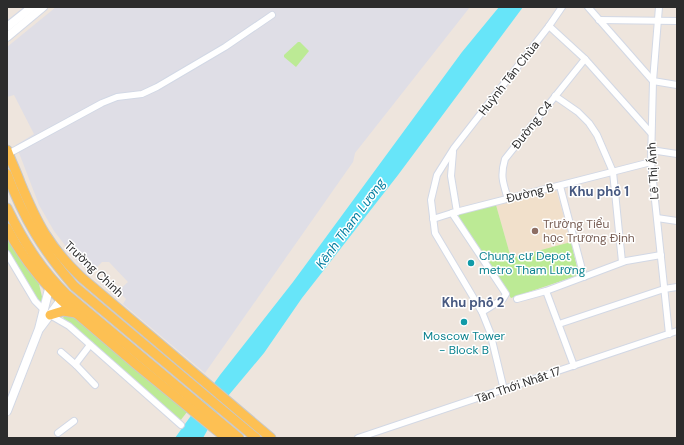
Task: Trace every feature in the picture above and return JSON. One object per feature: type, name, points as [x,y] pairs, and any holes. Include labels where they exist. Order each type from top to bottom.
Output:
[{"type":"main road","points":[[7,27],[32,7]]},
{"type":"main road","points":[[7,37],[43,7]]},
{"type":"main road","name":"Trường Chinh","points":[[8,152],[38,224],[67,270],[74,286],[154,346],[198,382]]},
{"type":"main road","name":"Trường Chinh","points":[[7,174],[22,209],[47,253],[67,270],[82,278],[154,346]]},
{"type":"main road","points":[[7,208],[29,249],[43,269],[52,286]]},
{"type":"main road","points":[[7,228],[26,260],[63,297],[74,312],[137,365],[184,398]]},
{"type":"main road","points":[[7,411],[47,313],[52,286],[67,270]]},
{"type":"main road","points":[[47,313],[82,278]]},
{"type":"main road","points":[[63,297],[93,316],[143,358],[184,398],[226,434],[239,438]]},
{"type":"main road","points":[[47,313],[62,311],[93,316]]},
{"type":"main road","points":[[137,365],[143,358]]},
{"type":"main road","points":[[198,382],[244,415],[271,438]]},
{"type":"main road","points":[[198,382],[237,422],[256,438]]},
{"type":"street","name":"Huỳnh Tấn Chùa","points":[[504,390],[490,332],[482,312],[435,233],[431,200],[437,175],[454,148],[549,26],[562,7]]},
{"type":"street","points":[[588,7],[653,81],[677,85]]},
{"type":"street","name":"Lê Thị Ánh","points":[[659,7],[653,81],[651,162],[669,334]]},
{"type":"street","points":[[8,152],[102,103],[117,97],[142,94],[157,87],[225,47],[272,15]]},
{"type":"street","points":[[599,20],[677,21]]},
{"type":"street","points":[[549,26],[585,59],[651,133]]},
{"type":"street","name":"Đường C4","points":[[508,199],[502,178],[502,170],[505,159],[585,59]]},
{"type":"street","points":[[555,96],[578,112],[589,123],[597,135],[613,172],[622,262]]},
{"type":"street","points":[[454,148],[451,176],[454,212],[506,294],[503,299],[482,312]]},
{"type":"street","points":[[651,150],[677,154]]},
{"type":"street","name":"Đường B","points":[[433,219],[454,212],[651,162]]},
{"type":"street","points":[[560,186],[584,277]]},
{"type":"street","points":[[657,218],[677,221]]},
{"type":"street","points":[[7,254],[35,301],[47,313],[69,326],[181,425]]},
{"type":"street","points":[[517,299],[546,291],[622,262],[660,255]]},
{"type":"street","points":[[559,324],[664,289],[677,287]]},
{"type":"street","points":[[546,291],[574,366]]},
{"type":"street","name":"Tân Thới Nhất 17","points":[[358,438],[677,331]]},
{"type":"street","points":[[76,365],[90,345]]},
{"type":"street","points":[[61,352],[76,365],[94,385]]},
{"type":"street","points":[[58,433],[74,421]]},
{"type":"shaded area","points":[[56,7],[470,7],[355,153],[353,162],[205,373],[123,304],[126,299],[118,291],[128,282],[109,262],[102,262],[91,273],[78,262],[54,231],[39,205],[16,145],[34,134],[14,95],[7,97],[7,47]]},
{"type":"shaded area","name":"Trường Tiểu học Trương Định","points":[[556,189],[571,242],[511,258],[496,205]]},
{"type":"green space","points":[[298,42],[300,42],[309,51],[296,67],[284,57],[284,55]]},
{"type":"green space","points":[[496,205],[511,258],[571,242],[579,275],[511,298],[455,214]]},
{"type":"green space","points":[[7,232],[39,284],[43,301],[41,306],[7,248]]},
{"type":"green space","points":[[65,314],[73,314],[187,412],[180,421],[63,318]]},
{"type":"water","name":"Kênh Tham Lương","points":[[499,7],[523,7],[398,175],[302,298],[264,353],[223,402],[203,438],[175,438],[220,375],[293,282],[462,52]]},
{"type":"place","name":"Trường Tiểu học Trương Định","points":[[535,231]]},
{"type":"place","name":"Chung cư Depot metro Tham Lương","points":[[471,263]]},
{"type":"place","name":"Moscow Tower - Block B","points":[[464,322]]},
{"type":"district","name":"Khu phố 1","points":[[599,191]]},
{"type":"district","name":"Khu phố 2","points":[[473,302]]}]
